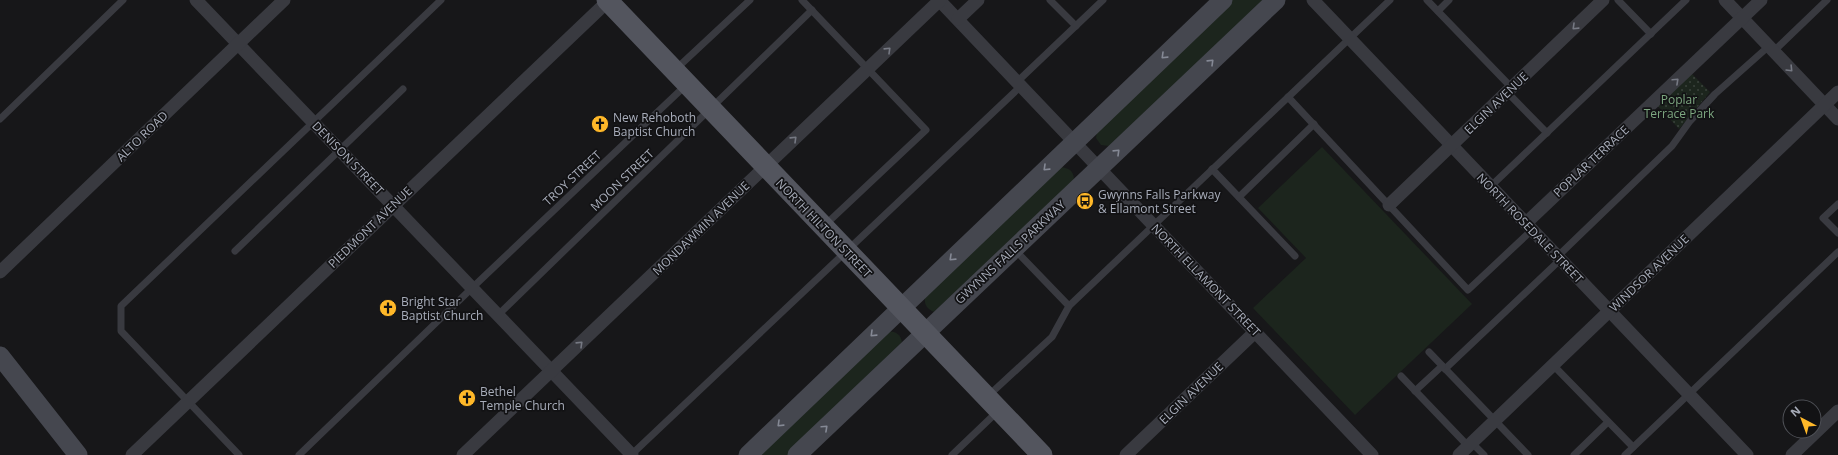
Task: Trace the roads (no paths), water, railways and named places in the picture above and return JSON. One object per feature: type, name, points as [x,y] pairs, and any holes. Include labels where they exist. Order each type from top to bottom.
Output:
[{"type":"main road","name":"NORTH HILTON STREET","points":[[608,0],[846,252],[926,332],[992,404],[1042,455]]},
{"type":"main road","points":[[748,455],[1074,141],[1223,0]]},
{"type":"main road","name":"GWYNNS FALLS PARKWAY","points":[[797,455],[1276,0]]},
{"type":"main road","points":[[0,356],[78,455]]},
{"type":"street","name":"DENISON STREET","points":[[196,0],[632,455]]},
{"type":"street","name":"ALTO ROAD","points":[[0,272],[284,0]]},
{"type":"street","name":"PIEDMONT AVENUE","points":[[132,455],[608,0]]},
{"type":"street","name":"NORTH ELLAMONT STREET","points":[[940,0],[1372,455]]},
{"type":"street","name":"MONDAWMIN AVENUE","points":[[463,455],[940,0]]},
{"type":"street","points":[[958,19],[978,0]]},
{"type":"street","name":"NORTH ROSEDALE STREET","points":[[1314,0],[1747,455]]},
{"type":"street","name":"ELGIN AVENUE","points":[[1389,205],[1603,0]]},
{"type":"street","points":[[1725,0],[1838,119]]},
{"type":"street","name":"POPLAR TERRACE","points":[[1529,226],[1761,0]]},
{"type":"street","name":"WINDSOR AVENUE","points":[[1467,448],[1838,92]]},
{"type":"street","name":"ELGIN AVENUE","points":[[1126,455],[1255,332]]},
{"type":"street","points":[[1792,455],[1838,411]]},
{"type":"lane","points":[[0,118],[123,0]]},
{"type":"lane","points":[[239,455],[121,331],[121,306],[441,0]]},
{"type":"lane","name":"TROY STREET","points":[[299,455],[472,288],[681,78],[750,0]]},
{"type":"lane","points":[[802,0],[926,130],[823,227]]},
{"type":"lane","points":[[1050,0],[1076,26]]},
{"type":"lane","points":[[632,455],[846,252],[1103,0]]},
{"type":"lane","points":[[952,455],[992,404],[1052,337],[1068,306],[1390,0]]},
{"type":"lane","points":[[1427,0],[1547,133]]},
{"type":"lane","points":[[1438,11],[1449,0]]},
{"type":"lane","points":[[1618,0],[1651,34]]},
{"type":"lane","points":[[1491,186],[1686,0]]},
{"type":"lane","points":[[1415,391],[1444,367],[1559,258],[1672,146],[1690,120],[1715,94],[1827,0]]},
{"type":"lane","name":"MOON STREET","points":[[498,315],[812,10]]},
{"type":"lane","points":[[235,251],[403,89]]},
{"type":"lane","points":[[1288,97],[1468,290],[1529,226]]},
{"type":"lane","points":[[1239,197],[1314,124]]},
{"type":"lane","points":[[1212,168],[1294,256]]},
{"type":"lane","points":[[1838,204],[1823,218],[1838,233]]},
{"type":"lane","points":[[1014,249],[1068,306]]},
{"type":"lane","points":[[1625,455],[1838,252]]},
{"type":"lane","points":[[1430,352],[1528,455]]},
{"type":"lane","points":[[1553,365],[1633,447]]},
{"type":"lane","points":[[1401,376],[1467,448],[1484,455]]},
{"type":"lane","points":[[1574,455],[1608,422]]},
{"type":"place","name":"New Rehoboth Baptist Church","points":[[600,124]]},
{"type":"place","name":"Gwynns Falls Parkway & Ellamont Street","points":[[1085,201]]},
{"type":"place","name":"Bright Star Baptist Church","points":[[388,308]]},
{"type":"place","name":"Bethel Temple Church","points":[[467,398]]},
{"type":"park label","name":"Poplar Terrace Park","points":[[1679,106]]}]
